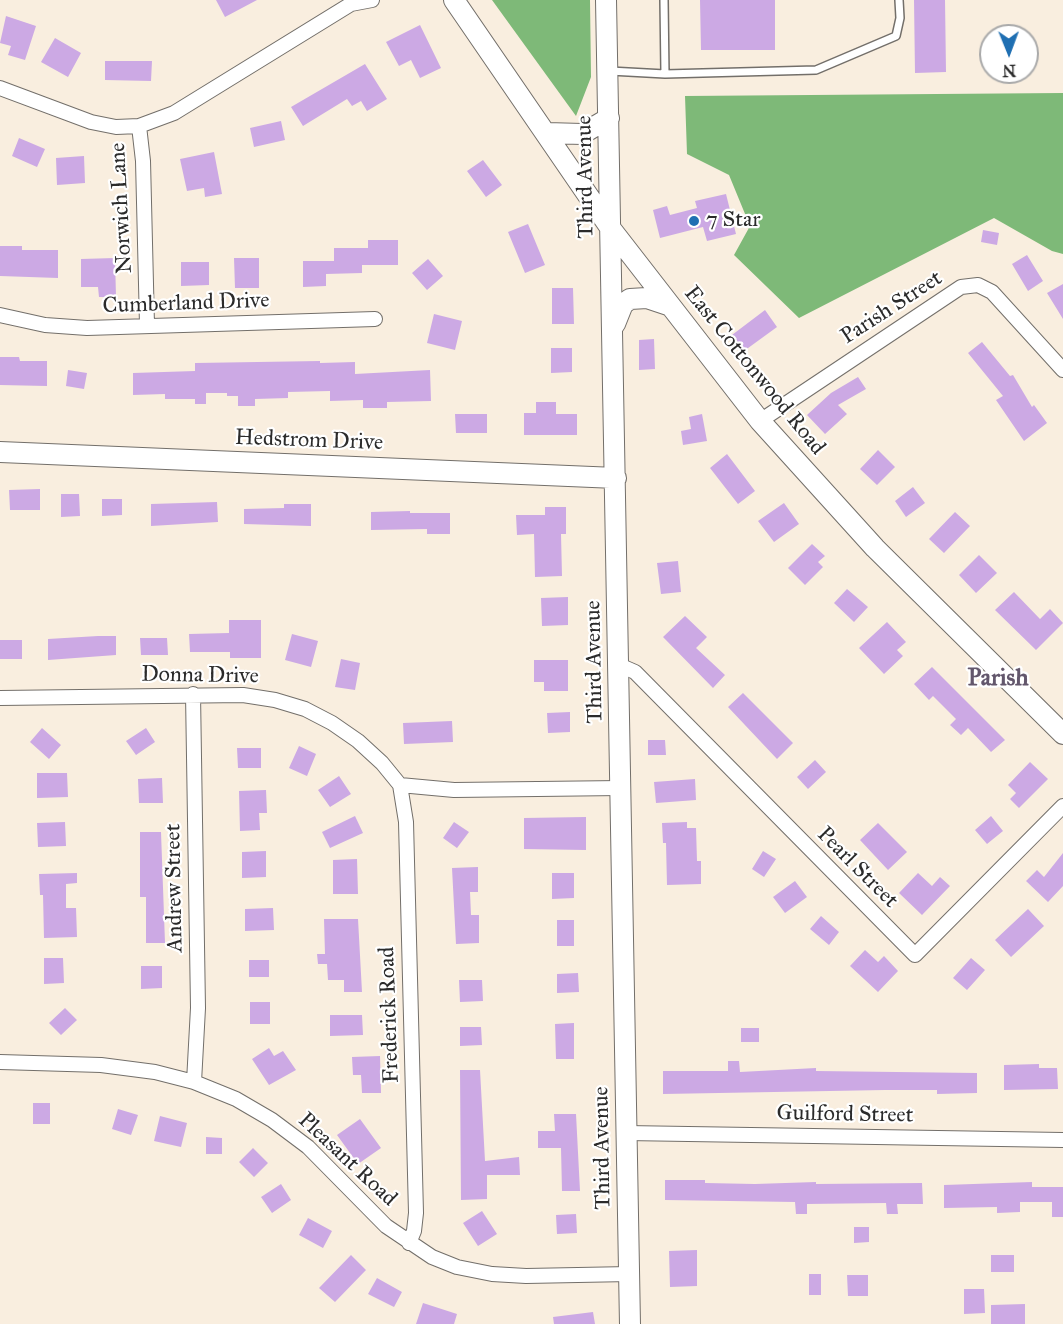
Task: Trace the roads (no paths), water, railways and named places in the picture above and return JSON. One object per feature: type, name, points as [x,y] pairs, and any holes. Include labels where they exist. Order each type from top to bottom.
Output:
[{"type":"street","points":[[0,87],[91,123],[116,127],[139,126],[174,113],[352,2],[372,0]]},
{"type":"street","name":"East Cottonwood Road","points":[[454,0],[611,229],[760,421],[875,548],[1063,734]]},
{"type":"street","name":"Third Avenue","points":[[606,0],[630,1324]]},
{"type":"street","points":[[547,133],[582,134],[609,118]]},
{"type":"street","name":"Norwich Lane","points":[[139,126],[143,160],[147,325]]},
{"type":"street","name":"Parish Street","points":[[760,421],[962,287],[978,285],[992,292],[1063,370]]},
{"type":"street","points":[[613,330],[618,313],[630,299],[647,298],[668,305]]},
{"type":"street","name":"Cumberland Drive","points":[[0,315],[45,325],[87,328],[375,319]]},
{"type":"street","name":"Hedstrom Drive","points":[[0,452],[616,478]]},
{"type":"street","name":"Pearl Street","points":[[619,665],[635,672],[915,955],[1063,806]]},
{"type":"street","name":"Donna Drive","points":[[0,698],[193,694],[243,695],[275,700],[305,709],[358,741],[382,763],[400,785]]},
{"type":"street","name":"Andrew Street","points":[[193,694],[198,1008],[194,1082]]},
{"type":"street","points":[[400,785],[454,790],[621,788]]},
{"type":"street","name":"Frederick Road","points":[[400,785],[406,822],[416,1213],[414,1232],[409,1243]]},
{"type":"street","name":"Pleasant Road","points":[[0,1062],[101,1065],[155,1072],[194,1082],[236,1099],[272,1120],[308,1147],[386,1226],[432,1257],[457,1267],[492,1274],[630,1274]]},
{"type":"street","name":"Guilford Street","points":[[626,1133],[1063,1140]]},
{"type":"lane","points":[[664,0],[665,74]]},
{"type":"lane","points":[[607,71],[665,74],[816,70],[896,36],[899,0]]},
{"type":"place","name":"7 Star","points":[[694,221]]},
{"type":"district","name":"Parish","points":[[998,679]]}]
